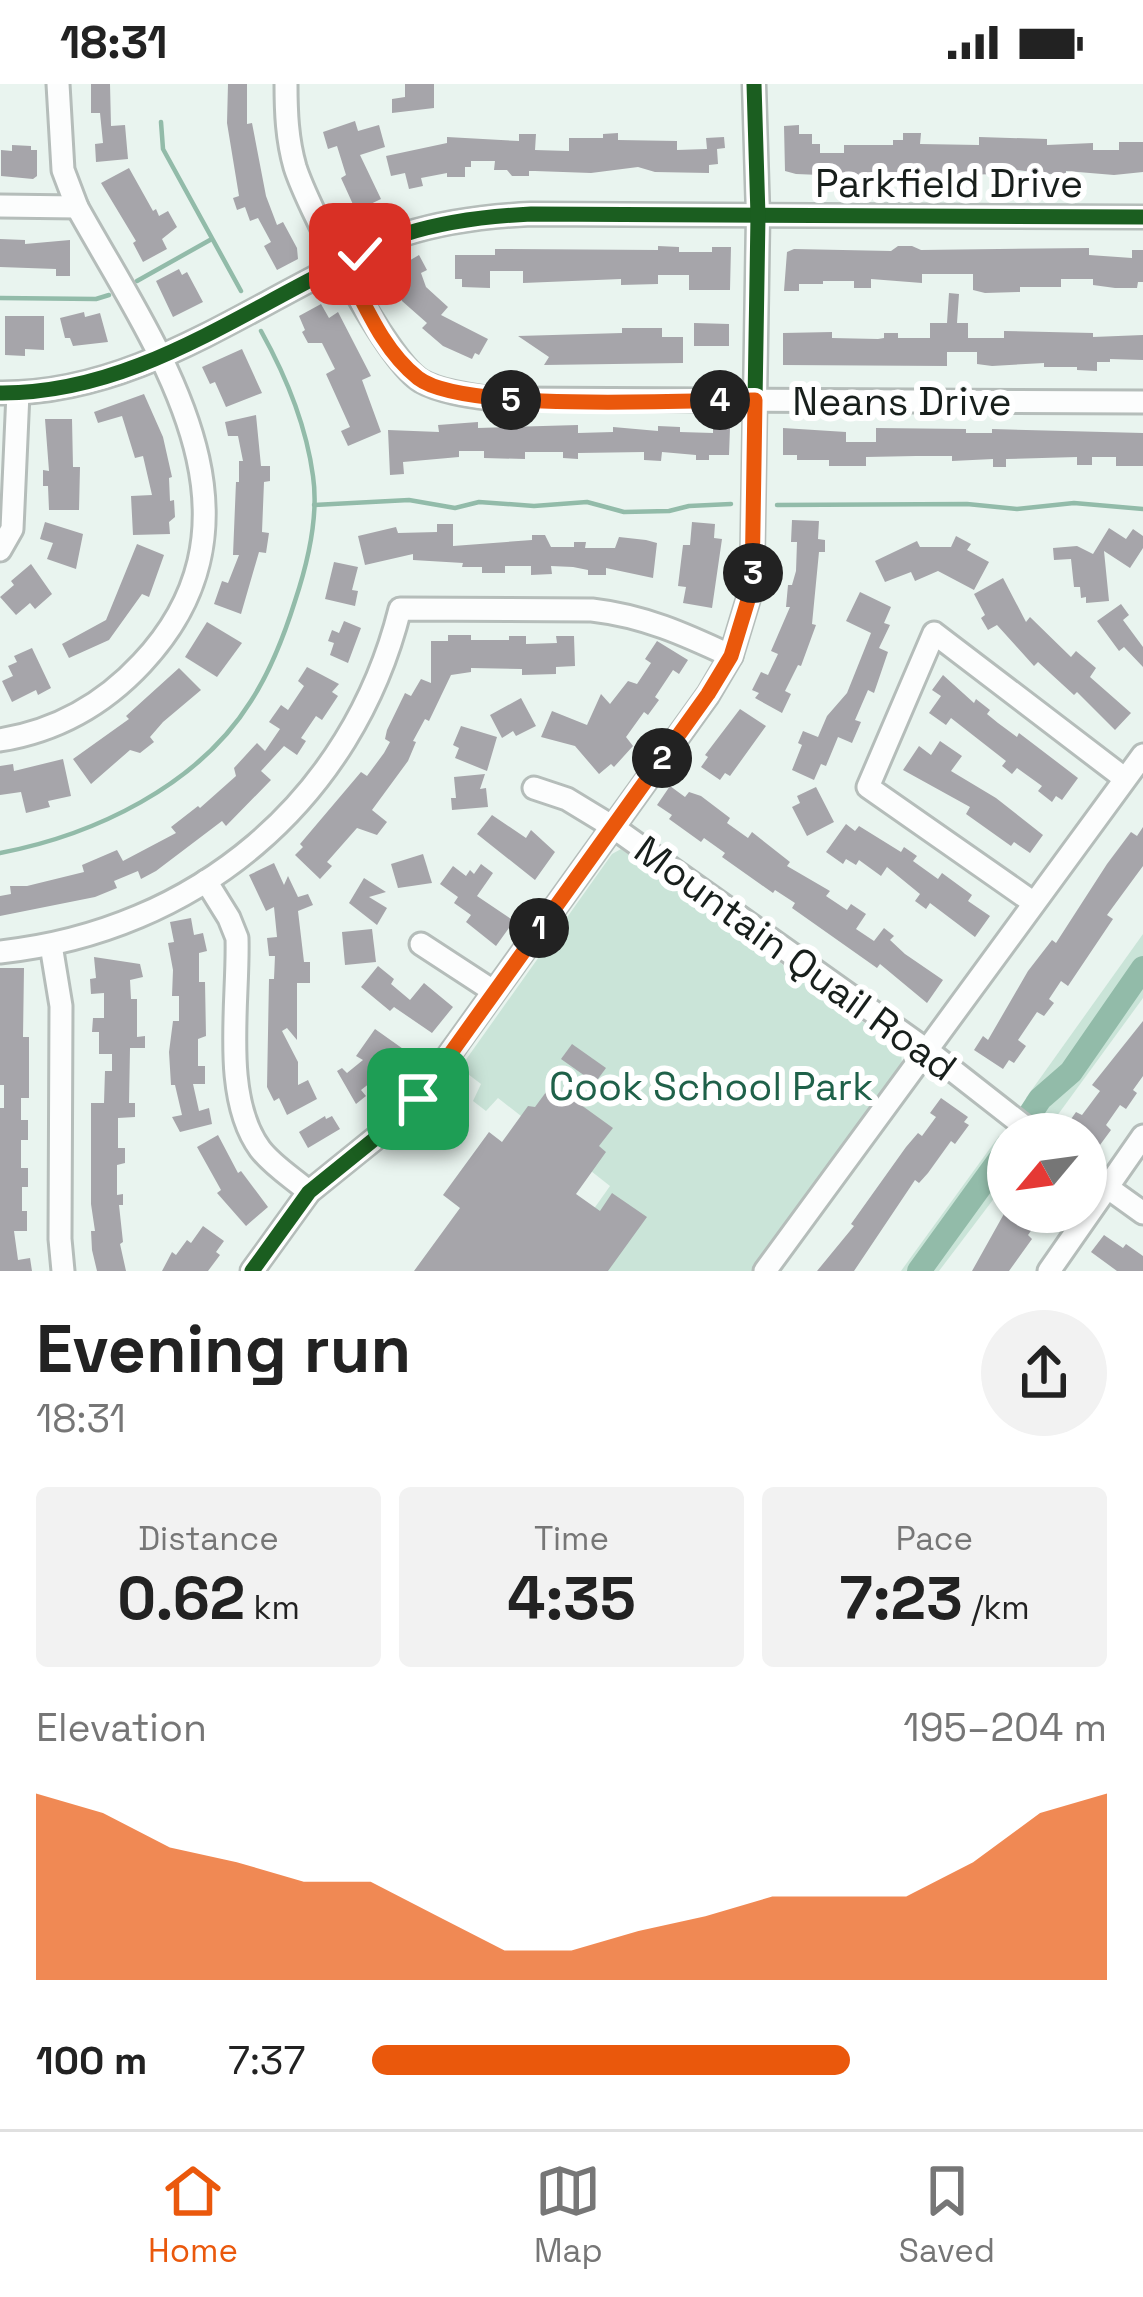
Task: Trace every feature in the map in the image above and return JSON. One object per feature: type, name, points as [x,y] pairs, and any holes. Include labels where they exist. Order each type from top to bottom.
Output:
[{"type":"street","points":[[0,740],[64,722],[100,700],[152,652],[184,599],[202,539],[204,480],[194,435],[160,358],[76,207],[63,170],[58,84]]},
{"type":"street","name":"Neans Drive","points":[[286,84],[286,118],[297,172],[375,324],[421,381],[493,400],[1143,402]]},
{"type":"street","points":[[252,1271],[309,1192],[403,1116],[731,656],[752,587],[758,216],[754,84]]},
{"type":"street","points":[[0,206],[76,207]]},
{"type":"street","name":"Parkfield Drive","points":[[9,393],[80,385],[160,358],[403,235],[489,217],[1143,217]]},
{"type":"street","points":[[0,550],[11,529],[9,393]]},
{"type":"street","points":[[0,952],[51,945],[154,912],[268,834],[346,743],[378,682],[400,609],[624,614],[677,630],[731,656]]},
{"type":"street","points":[[1034,903],[868,787],[934,633],[1124,778]]},
{"type":"street","points":[[765,1271],[1143,755]]},
{"type":"street","name":"Mountain Quail Road","points":[[534,788],[567,799],[613,827],[928,1051],[1007,1113]]},
{"type":"street","points":[[206,880],[237,938],[241,1112],[269,1160],[309,1192]]},
{"type":"street","points":[[421,944],[493,992]]},
{"type":"street","points":[[51,945],[61,1006],[63,1271]]},
{"type":"street","points":[[1143,1136],[1107,1187],[1143,1213]]},
{"type":"street","points":[[1049,1271],[1075,1233]]},
{"type":"green space","name":"Cook School Park","points":[[621,849],[901,1049],[902,1065],[754,1271],[550,1271],[610,1186],[498,1098],[486,1111],[473,1101],[481,1084],[460,1068],[612,854]]},
{"type":"green space","points":[[1143,934],[1143,998],[1059,1113],[1045,1113],[1026,1098]]},
{"type":"green space","points":[[987,1153],[987,1208],[939,1271],[901,1271]]},
{"type":"building","points":[[91,84],[110,84],[111,126],[125,125],[128,159],[96,162],[95,144],[103,143],[100,113],[91,113]]},
{"type":"building","points":[[228,84],[247,84],[247,124],[252,123],[266,196],[277,225],[283,222],[297,248],[298,259],[277,270],[264,246],[271,242],[258,218],[250,221],[245,207],[237,210],[233,198],[239,196],[227,123]]},
{"type":"building","points":[[405,84],[434,84],[434,108],[392,113],[392,99],[405,97]]},
{"type":"building","points":[[355,121],[358,131],[379,125],[385,147],[360,155],[381,199],[356,211],[341,178],[346,175],[337,146],[328,149],[323,132]]},
{"type":"building","points":[[799,125],[799,134],[812,134],[812,144],[820,144],[820,153],[844,153],[844,145],[893,145],[893,140],[903,140],[903,133],[921,133],[920,144],[979,145],[979,137],[1047,139],[1047,145],[1093,143],[1093,150],[1119,150],[1119,142],[1143,142],[1143,172],[796,174],[785,171],[784,126]]},
{"type":"building","points":[[618,133],[618,140],[677,141],[677,150],[707,149],[706,138],[724,137],[725,148],[717,149],[718,164],[709,165],[709,173],[638,167],[591,173],[529,171],[529,176],[512,176],[507,170],[494,170],[495,161],[471,161],[465,177],[447,177],[447,173],[421,178],[423,186],[409,189],[405,173],[391,176],[386,156],[447,143],[447,137],[519,141],[519,134],[536,134],[535,150],[569,151],[569,138]]},
{"type":"building","points":[[12,145],[37,150],[33,179],[1,176],[1,150],[12,151]]},
{"type":"building","points":[[129,168],[153,211],[159,216],[168,211],[177,227],[162,239],[167,249],[143,262],[136,241],[101,183]]},
{"type":"building","points":[[0,239],[25,240],[25,244],[70,240],[70,276],[56,276],[56,269],[0,267]]},
{"type":"building","points":[[658,246],[679,247],[679,252],[731,247],[730,290],[689,290],[689,275],[658,275],[658,284],[621,285],[621,279],[523,283],[523,271],[490,271],[490,288],[462,287],[462,279],[455,279],[455,255],[495,255],[495,249],[658,250]]},
{"type":"building","points":[[898,246],[921,250],[1089,248],[1089,255],[1132,258],[1132,250],[1143,250],[1143,282],[1137,288],[1115,288],[1093,285],[1093,279],[1061,279],[1061,287],[985,293],[973,290],[973,274],[922,274],[922,283],[871,279],[871,288],[854,288],[854,281],[823,281],[799,284],[799,291],[784,291],[787,252],[794,249],[891,251]]},
{"type":"building","points":[[419,255],[427,270],[421,273],[426,287],[448,307],[441,315],[488,339],[472,359],[443,346],[422,328],[427,323],[402,301],[396,289],[404,284],[395,269]]},
{"type":"building","points":[[179,269],[182,275],[187,272],[203,302],[173,317],[156,281]]},
{"type":"building","points":[[949,293],[959,294],[957,323],[968,323],[968,338],[1004,338],[1004,331],[1143,335],[1143,360],[1097,362],[1097,371],[1044,367],[1044,363],[992,366],[977,364],[977,352],[947,352],[947,366],[783,365],[783,333],[832,332],[832,338],[878,339],[884,333],[898,333],[898,338],[930,338],[930,323],[947,323]]},
{"type":"building","points":[[321,304],[329,318],[338,312],[371,376],[362,380],[381,432],[348,446],[341,431],[350,427],[326,374],[335,369],[322,343],[308,343],[302,332],[299,316]]},
{"type":"building","points":[[84,312],[85,317],[100,313],[108,342],[73,346],[65,338],[60,318]]},
{"type":"building","points":[[5,316],[44,316],[44,350],[5,355]]},
{"type":"building","points":[[694,323],[729,324],[729,346],[694,346]]},
{"type":"building","points":[[622,328],[662,328],[662,337],[683,337],[683,363],[544,365],[549,357],[518,336],[622,333]]},
{"type":"building","points":[[242,349],[262,393],[226,407],[202,367]]},
{"type":"building","points":[[144,394],[163,437],[172,477],[170,501],[174,500],[175,517],[169,522],[170,534],[133,535],[131,496],[152,495],[143,456],[135,458],[122,416],[98,423],[94,412]]},
{"type":"building","points":[[256,415],[261,466],[270,466],[270,481],[264,482],[262,532],[269,533],[266,553],[259,552],[241,614],[214,604],[239,555],[233,555],[236,482],[239,461],[243,461],[238,436],[228,436],[225,422]]},
{"type":"building","points":[[45,419],[72,419],[73,467],[80,467],[79,510],[49,510],[48,486],[43,486],[43,470],[49,471]]},
{"type":"building","points":[[478,422],[478,428],[578,425],[578,433],[613,432],[613,427],[658,431],[658,426],[680,427],[680,432],[713,433],[713,428],[730,428],[729,455],[696,460],[696,455],[662,452],[661,461],[644,460],[644,452],[578,453],[578,459],[563,458],[563,452],[525,452],[525,459],[484,458],[484,451],[459,451],[459,457],[403,462],[404,474],[390,475],[388,430],[439,432],[438,425]]},
{"type":"building","points":[[783,428],[846,432],[846,442],[876,442],[876,428],[1143,433],[1143,466],[1116,466],[1116,457],[1092,457],[1092,465],[1077,465],[1077,457],[1006,459],[1006,467],[993,467],[993,459],[916,456],[866,457],[866,466],[829,466],[829,460],[783,455]]},
{"type":"building","points":[[792,520],[819,521],[818,539],[825,540],[825,552],[819,552],[812,624],[816,625],[801,666],[785,691],[791,694],[782,713],[755,698],[759,693],[752,690],[761,672],[768,675],[778,654],[771,651],[790,607],[786,607],[788,585],[796,571],[797,542],[791,542]]},
{"type":"building","points":[[45,522],[83,534],[76,569],[47,559],[53,543],[40,539]]},
{"type":"building","points":[[692,522],[715,524],[714,538],[722,539],[712,608],[683,603],[686,587],[678,586],[683,545],[690,545]]},
{"type":"building","points":[[437,524],[453,524],[453,546],[532,540],[532,535],[545,535],[551,547],[586,542],[585,548],[615,548],[619,537],[646,540],[657,543],[653,578],[606,568],[606,575],[588,575],[588,570],[551,566],[552,574],[531,575],[531,566],[505,566],[505,573],[482,573],[482,567],[462,567],[463,563],[413,560],[413,554],[365,565],[358,536],[396,527],[398,533],[437,532]]},
{"type":"building","points":[[1109,528],[1126,539],[1133,529],[1143,536],[1143,548],[1130,568],[1104,551],[1109,601],[1086,603],[1080,587],[1074,587],[1071,559],[1054,560],[1053,548],[1077,546],[1093,554]]},
{"type":"building","points":[[956,536],[971,544],[967,550],[989,562],[974,590],[938,571],[915,581],[911,572],[885,582],[875,561],[917,541],[920,547],[951,547]]},
{"type":"building","points":[[137,544],[164,555],[149,597],[142,594],[109,640],[69,658],[62,644],[106,620]]},
{"type":"building","points":[[334,562],[358,567],[352,590],[358,591],[355,606],[325,599]]},
{"type":"building","points":[[31,564],[52,594],[35,609],[30,603],[16,615],[0,597]]},
{"type":"building","points":[[1003,578],[1026,622],[1030,617],[1071,657],[1076,651],[1096,668],[1090,677],[1131,713],[1115,730],[1077,692],[1074,695],[1038,662],[1034,666],[997,625],[988,630],[974,594]]},
{"type":"building","points":[[860,592],[891,607],[884,623],[890,625],[879,648],[888,652],[874,693],[868,690],[855,720],[861,722],[852,743],[838,737],[826,766],[821,764],[814,780],[792,770],[802,745],[798,743],[803,731],[818,737],[827,716],[847,693],[871,633],[846,621]]},
{"type":"building","points":[[1121,604],[1129,615],[1123,620],[1143,647],[1143,667],[1124,647],[1119,651],[1097,621]]},
{"type":"building","points":[[344,621],[361,628],[348,663],[330,655],[334,643],[328,641],[332,630],[339,633]]},
{"type":"building","points":[[207,622],[242,643],[217,677],[185,657]]},
{"type":"building","points":[[448,635],[471,635],[471,640],[526,636],[526,644],[557,643],[556,636],[574,636],[575,666],[556,667],[556,674],[471,668],[471,672],[451,675],[429,721],[425,719],[413,741],[408,761],[372,810],[387,822],[377,835],[357,828],[327,862],[332,866],[320,879],[295,855],[303,847],[300,844],[361,772],[367,776],[384,753],[390,742],[385,739],[387,730],[405,693],[411,696],[421,679],[431,683],[431,641],[448,641]]},
{"type":"building","points":[[657,641],[688,660],[679,674],[673,670],[655,697],[659,700],[626,737],[633,746],[614,767],[611,764],[599,774],[575,746],[541,737],[552,711],[587,725],[601,694],[610,704],[628,681],[637,684],[651,663],[645,659]]},
{"type":"building","points":[[32,648],[51,688],[12,702],[2,681],[13,676],[8,666],[17,662],[14,656]]},
{"type":"building","points":[[307,667],[339,684],[332,692],[338,696],[322,720],[316,716],[301,738],[306,741],[297,755],[284,746],[261,771],[271,780],[226,826],[222,821],[141,879],[138,871],[114,881],[117,888],[95,897],[0,916],[0,896],[11,894],[10,886],[84,872],[82,865],[117,850],[123,861],[176,833],[171,827],[236,776],[234,768],[257,743],[265,751],[280,729],[269,722],[281,705],[288,710],[304,686],[298,681]]},
{"type":"building","points":[[179,668],[201,690],[163,722],[150,737],[154,742],[140,753],[130,750],[91,784],[73,759],[129,719],[126,716]]},
{"type":"building","points":[[943,675],[974,703],[976,699],[990,710],[987,714],[998,723],[1017,737],[1019,733],[1078,778],[1062,800],[1056,796],[1052,802],[1038,791],[1042,786],[1017,768],[1012,774],[1002,766],[1006,761],[951,718],[946,725],[929,713],[941,696],[932,690]]},
{"type":"building","points":[[521,698],[536,726],[502,738],[490,715]]},
{"type":"building","points":[[740,709],[766,726],[730,776],[725,773],[720,780],[701,767]]},
{"type":"building","points":[[461,726],[497,737],[487,771],[455,758],[459,748],[453,745]]},
{"type":"building","points":[[940,741],[962,756],[951,771],[1043,835],[1030,853],[1014,842],[1011,846],[966,814],[970,807],[903,770],[919,746],[931,755]]},
{"type":"building","points":[[63,759],[71,796],[26,813],[21,792],[0,795],[0,766],[13,764],[14,771]]},
{"type":"building","points":[[485,774],[480,789],[486,788],[488,807],[452,810],[454,777]]},
{"type":"building","points":[[670,786],[685,797],[689,792],[701,796],[730,818],[727,823],[748,838],[752,832],[790,862],[787,866],[830,891],[826,896],[847,910],[851,904],[866,914],[856,929],[874,941],[884,928],[894,936],[890,940],[905,954],[943,980],[927,1003],[880,964],[877,968],[792,908],[795,903],[722,857],[725,853],[704,838],[701,842],[669,819],[672,815],[657,805]]},
{"type":"building","points":[[816,787],[834,822],[807,836],[792,807],[800,803],[797,796]]},
{"type":"building","points":[[492,815],[526,838],[531,830],[555,852],[535,880],[477,834]]},
{"type":"building","points":[[846,824],[855,831],[859,826],[901,852],[904,847],[917,856],[913,861],[938,879],[942,873],[972,895],[968,901],[990,916],[975,937],[930,903],[926,909],[915,901],[920,894],[887,867],[881,876],[859,860],[856,865],[846,859],[843,864],[826,852]]},
{"type":"building","points":[[1143,827],[1143,866],[1107,915],[1113,919],[1068,986],[1061,981],[1049,999],[1054,1003],[1044,1016],[1037,1012],[1018,1040],[1026,1046],[1014,1063],[1009,1060],[1003,1069],[974,1050],[983,1036],[988,1040],[1028,971],[1052,940],[1056,943],[1131,832],[1137,836]]},
{"type":"building","points":[[423,854],[432,883],[398,888],[391,864]]},
{"type":"building","points":[[274,863],[284,885],[288,876],[298,897],[308,894],[313,905],[298,911],[310,983],[297,983],[297,1040],[287,1028],[282,1031],[298,1062],[298,1085],[308,1080],[317,1099],[287,1115],[267,1087],[269,979],[274,979],[275,956],[269,956],[267,938],[277,937],[274,907],[266,911],[249,875]]},
{"type":"building","points":[[481,864],[493,873],[477,896],[514,921],[496,946],[466,922],[471,915],[440,884],[453,866],[466,876]]},
{"type":"building","points":[[364,878],[386,892],[369,897],[387,908],[377,925],[349,903]]},
{"type":"building","points":[[191,918],[194,935],[203,933],[207,951],[199,953],[206,1036],[198,1039],[198,1066],[205,1066],[205,1084],[193,1084],[199,1111],[209,1108],[212,1124],[180,1132],[172,1117],[182,1115],[175,1085],[171,1085],[169,1052],[173,1021],[179,1021],[179,996],[172,996],[168,943],[174,942],[170,922]]},
{"type":"building","points":[[372,929],[376,962],[345,965],[342,932]]},
{"type":"building","points":[[94,957],[140,964],[143,977],[130,980],[131,999],[137,999],[137,1037],[145,1036],[145,1048],[130,1048],[129,1103],[135,1103],[135,1117],[118,1118],[118,1148],[125,1148],[125,1163],[117,1165],[117,1195],[123,1194],[120,1244],[126,1271],[97,1271],[92,1250],[91,1103],[104,1103],[105,1071],[112,1071],[112,1054],[99,1054],[99,1032],[92,1032],[93,1018],[104,1018],[104,993],[91,994],[90,979],[96,978]]},
{"type":"building","points":[[378,966],[410,1000],[424,983],[453,1007],[432,1033],[394,1007],[390,1011],[361,987]]},
{"type":"building","points":[[0,968],[24,968],[23,1037],[29,1037],[29,1098],[21,1098],[21,1120],[28,1120],[28,1140],[21,1140],[21,1168],[28,1168],[28,1187],[22,1187],[27,1231],[14,1231],[18,1260],[30,1258],[32,1271],[0,1271],[4,1085],[0,1085]]},
{"type":"building","points":[[1143,1021],[1143,1076],[1126,1109],[1120,1105],[1107,1124],[1107,1113],[1084,1113],[1100,1091],[1092,1085]]},
{"type":"building","points":[[375,1029],[406,1051],[388,1074],[384,1072],[361,1090],[366,1096],[356,1104],[337,1071],[342,1068],[347,1073],[363,1060],[356,1056]]},
{"type":"building","points":[[572,1044],[606,1068],[595,1083],[561,1059]]},
{"type":"building","points":[[552,1084],[613,1128],[599,1146],[606,1152],[576,1194],[600,1211],[612,1193],[647,1217],[608,1271],[414,1271],[460,1208],[443,1195],[489,1132],[502,1142],[528,1106],[535,1107]]},
{"type":"building","points":[[941,1098],[968,1117],[964,1122],[969,1125],[919,1183],[915,1180],[854,1271],[817,1271],[854,1226],[851,1224],[906,1147],[936,1117],[930,1113]]},
{"type":"building","points":[[332,1116],[340,1129],[308,1148],[299,1132]]},
{"type":"building","points":[[218,1135],[238,1173],[268,1207],[246,1226],[217,1193],[221,1190],[197,1147]]},
{"type":"building","points":[[203,1226],[224,1241],[208,1271],[162,1271],[172,1252],[176,1255],[187,1240],[191,1243]]},
{"type":"building","points":[[993,1233],[1029,1233],[1032,1239],[1009,1271],[972,1271]]},
{"type":"building","points":[[1104,1235],[1143,1256],[1143,1271],[1117,1271],[1091,1252]]},
{"type":"waterway","points":[[161,122],[163,149],[241,291]]},
{"type":"waterway","points":[[137,281],[210,240]]},
{"type":"waterway","points":[[0,298],[96,299],[109,295]]},
{"type":"waterway","points":[[0,853],[71,834],[173,782],[229,731],[265,677],[304,571],[314,492],[300,419],[261,331]]},
{"type":"waterway","points":[[314,505],[409,500],[455,508],[479,502],[534,506],[587,502],[624,512],[731,504]]},
{"type":"waterway","points":[[777,505],[967,504],[1017,509],[1074,503],[1143,509]]},
{"type":"waterway","points":[[1031,1113],[1071,1072],[1143,968]]},
{"type":"waterway","points":[[919,1271],[987,1177]]},
{"type":"cycle path","points":[[252,1271],[309,1192],[403,1116],[418,1098],[708,695],[731,656],[752,587],[758,216],[754,84]]},
{"type":"cycle path","points":[[0,393],[84,383],[124,371],[202,338],[382,243],[420,229],[468,220],[531,214],[1143,217]]},
{"type":"route","points":[[360,254],[343,263],[375,324],[421,381],[493,400],[755,400],[752,587],[731,656],[418,1099]]}]
